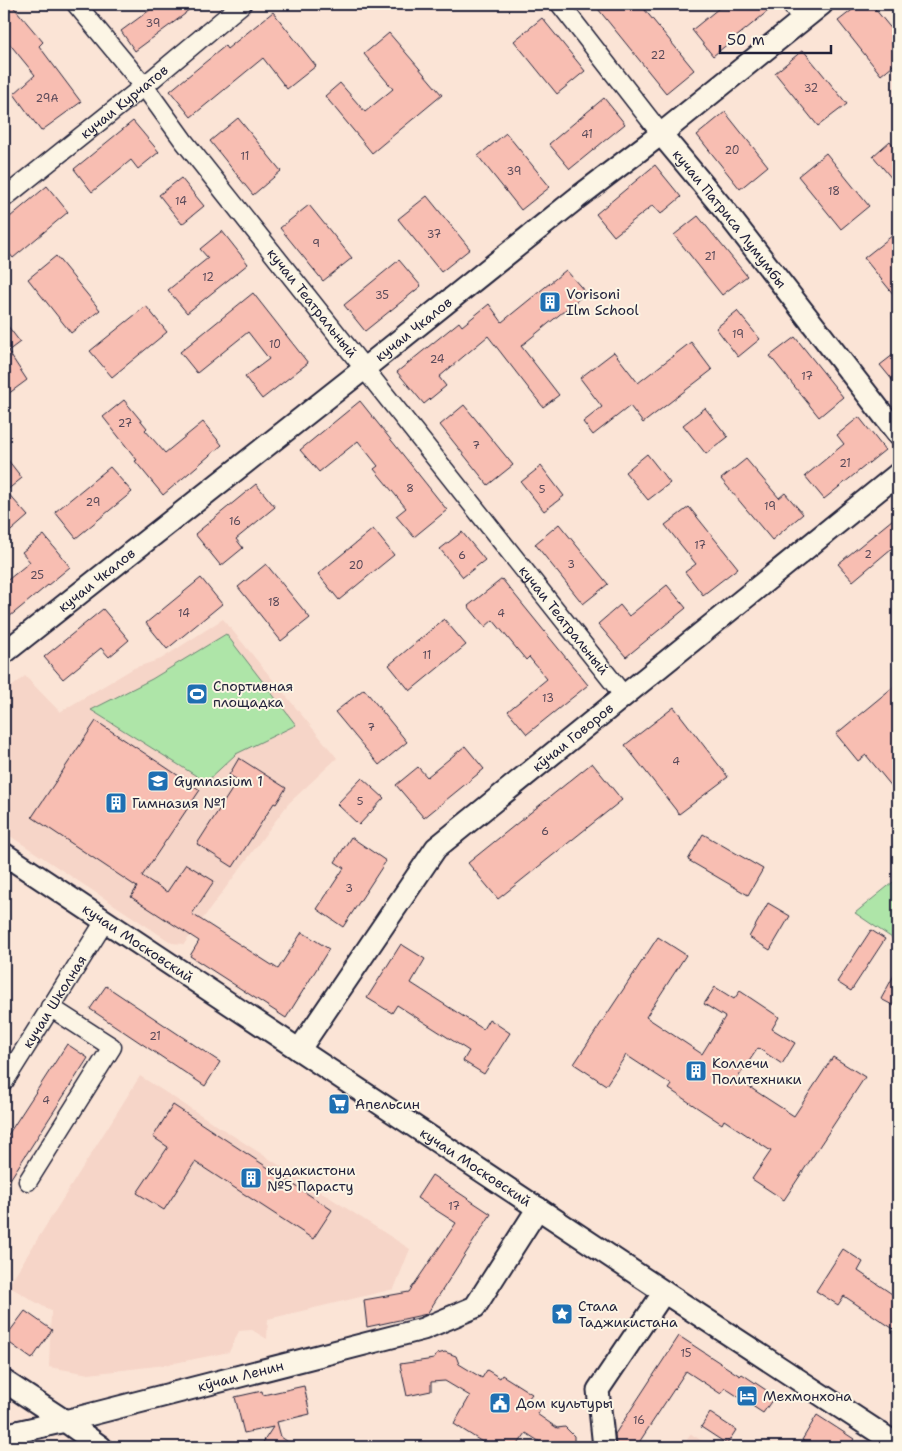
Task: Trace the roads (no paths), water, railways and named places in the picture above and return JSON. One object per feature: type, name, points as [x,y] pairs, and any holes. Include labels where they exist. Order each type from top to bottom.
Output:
[{"type":"street","name":"кучаи Театральный","points":[[76,4],[144,86],[183,140],[624,696]]},
{"type":"street","name":"кучаи Курчатов","points":[[4,198],[144,86],[242,4]]},
{"type":"street","name":"кучаи Патриса Лумумбы","points":[[560,4],[661,134],[726,212],[898,434]]},
{"type":"street","name":"кучаи Чкалов","points":[[4,653],[577,198],[661,134],[797,12],[822,4]]},
{"type":"street","name":"кӯчаи Говоров","points":[[299,1050],[436,848],[898,474]]},
{"type":"street","name":"кучаи Московский","points":[[4,854],[898,1445]]},
{"type":"street","name":"кучаи Школная","points":[[4,1082],[105,921]]},
{"type":"street","points":[[28,1181],[112,1047],[50,1007]]},
{"type":"street","name":"кӯчаи Ленин","points":[[4,1435],[423,1329],[475,1307],[538,1208]]},
{"type":"street","points":[[604,1447],[598,1390],[664,1292]]},
{"type":"street","points":[[4,1381],[101,1447]]},
{"type":"place","name":"Vorisoni Ilm School","points":[[550,302]]},
{"type":"place","name":"Спортивная площадка","points":[[197,694]]},
{"type":"place","name":"Gymnasium 1","points":[[158,781]]},
{"type":"place","name":"Гимназия №1","points":[[116,803]]},
{"type":"place","name":"Коллечи Политехники","points":[[696,1071]]},
{"type":"place","name":"Апельсин","points":[[339,1104]]},
{"type":"place","name":"кудакистони №5 Парасту","points":[[251,1178]]},
{"type":"place","name":"Стала Таджикистана","points":[[562,1314]]},
{"type":"place","name":"Мехмонхона","points":[[747,1396]]},
{"type":"place","name":"Дом культуры","points":[[500,1403]]}]
